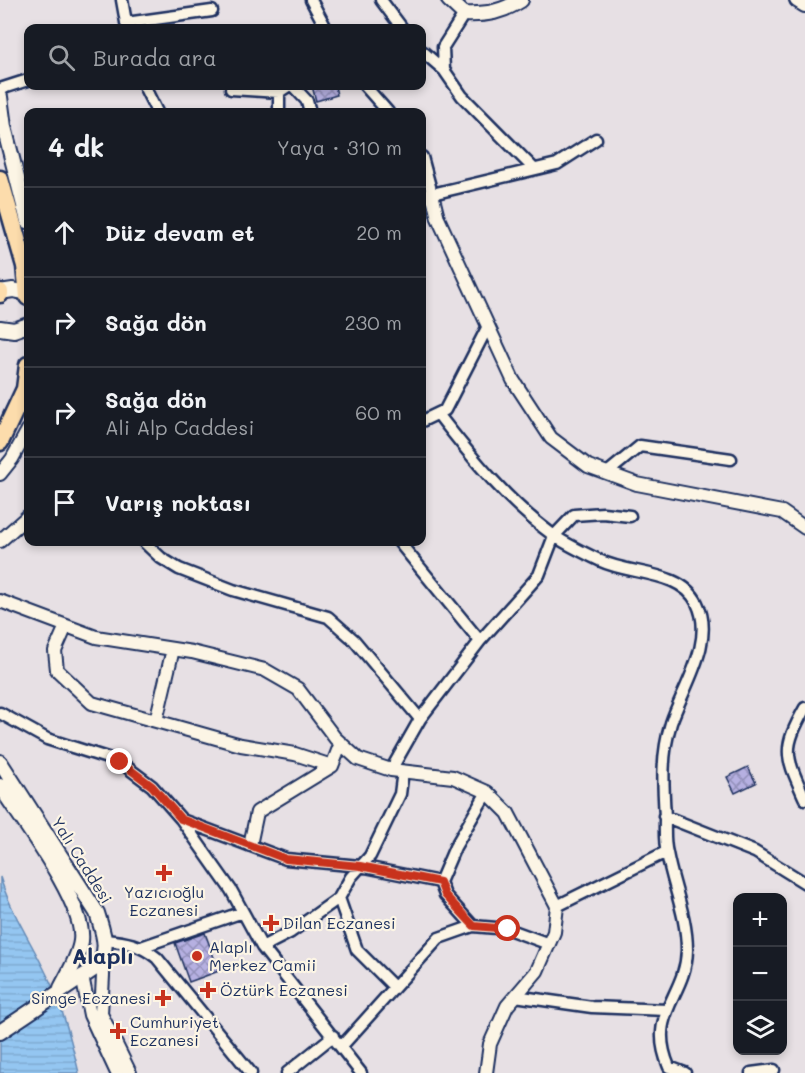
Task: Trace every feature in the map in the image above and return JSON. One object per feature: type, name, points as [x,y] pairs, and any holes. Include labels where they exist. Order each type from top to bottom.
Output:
[{"type":"highway","points":[[0,179],[24,263]]},
{"type":"highway","points":[[0,442],[24,391]]},
{"type":"main road","points":[[448,0],[464,14],[488,15],[504,11],[521,0]]},
{"type":"main road","points":[[797,0],[805,5]]},
{"type":"main road","points":[[0,97],[4,127],[24,205]]},
{"type":"main road","points":[[0,293],[13,290],[24,293]]},
{"type":"main road","points":[[0,328],[14,330],[24,326]]},
{"type":"main road","name":"Yalı Caddesi","points":[[0,762],[96,913],[105,940],[104,956]]},
{"type":"main road","name":"Yalı Caddesi","points":[[0,786],[66,890],[80,924],[79,947],[82,976]]},
{"type":"main road","points":[[61,989],[79,947],[91,934],[105,940]]},
{"type":"main road","points":[[0,1032],[94,969],[104,956]]},
{"type":"street","points":[[122,0],[126,24]]},
{"type":"street","points":[[311,0],[324,24]]},
{"type":"street","points":[[381,0],[399,24]]},
{"type":"street","points":[[137,24],[212,11]]},
{"type":"street","points":[[444,70],[442,47],[464,14]]},
{"type":"street","points":[[426,54],[444,70],[462,96],[534,169]]},
{"type":"street","points":[[0,89],[24,81]]},
{"type":"street","points":[[146,90],[155,108]]},
{"type":"street","points":[[247,90],[279,92],[282,90]]},
{"type":"street","points":[[297,90],[307,101],[309,108]]},
{"type":"street","points":[[369,90],[384,108]]},
{"type":"street","points":[[279,92],[279,108]]},
{"type":"street","points":[[596,139],[557,164],[427,196],[513,380],[551,438],[588,466],[637,484],[782,512],[805,528]]},
{"type":"street","points":[[426,419],[446,410],[488,326]]},
{"type":"street","points":[[438,414],[478,466],[554,536],[604,562],[677,582],[697,602],[705,625],[699,652],[672,723],[662,760],[666,852],[682,903],[687,952],[662,1023],[662,1050],[669,1066],[685,1073]]},
{"type":"street","points":[[0,474],[12,459],[24,437]]},
{"type":"street","points":[[607,473],[640,446],[731,459]]},
{"type":"street","points":[[262,947],[291,932],[339,898],[360,866],[370,856],[400,794],[397,770],[420,719],[480,641],[540,575],[554,536],[574,515],[603,513],[630,516]]},
{"type":"street","points":[[0,541],[24,520]]},
{"type":"street","points":[[148,546],[161,558],[179,569],[233,590],[328,617],[354,639],[420,719]]},
{"type":"street","points":[[402,546],[480,641]]},
{"type":"street","points":[[0,601],[96,637],[173,649],[265,670],[298,689],[341,743],[358,759],[397,770],[453,777],[487,792],[508,813],[557,906],[554,932],[537,971],[507,1006],[490,1044],[486,1073]]},
{"type":"street","points":[[66,626],[55,651],[57,670],[92,704],[241,745],[295,754],[332,766]]},
{"type":"street","points":[[156,721],[173,649]]},
{"type":"street","points":[[805,708],[790,734],[788,761],[802,783],[805,799]]},
{"type":"street","points":[[0,713],[47,739],[120,762],[152,786],[181,819],[231,890],[262,947],[361,1073]]},
{"type":"street","points":[[250,845],[257,812],[332,766],[341,743]]},
{"type":"street","points":[[474,926],[445,895],[440,882],[455,847],[487,792]]},
{"type":"street","points":[[664,816],[755,852],[805,883]]},
{"type":"street","points":[[181,819],[286,859],[360,866],[440,882]]},
{"type":"street","points":[[557,906],[666,852]]},
{"type":"street","points":[[339,898],[357,950],[394,987]]},
{"type":"street","points":[[146,949],[144,946],[159,939],[243,912]]},
{"type":"street","points":[[341,1047],[439,938],[474,926],[508,929],[549,944]]},
{"type":"street","points":[[105,940],[133,943],[146,949],[250,1073]]},
{"type":"street","points":[[104,956],[101,1014],[130,1073]]},
{"type":"street","points":[[82,976],[90,1015],[117,1073]]},
{"type":"street","points":[[515,996],[592,1007],[668,1010]]},
{"type":"street","points":[[287,1073],[333,1036]]},
{"type":"street","points":[[751,1073],[774,1070]]},
{"type":"water","points":[[0,877],[58,1000],[79,1073],[0,1073]]},
{"type":"building","points":[[313,90],[336,90],[337,95],[316,101]]},
{"type":"building","points":[[748,767],[756,783],[735,793],[727,777]]},
{"type":"building","name":"Alaplı Merkez Camii","points":[[205,933],[219,971],[189,982],[175,943]]},
{"type":"place","name":"Yazıcıoğlu Eczanesi","points":[[164,873]]},
{"type":"place","name":"Dilan Eczanesi","points":[[271,923]]},
{"type":"place","name":"Alaplı Merkez Camii","points":[[197,956]]},
{"type":"place","name":"Öztürk Eczanesi","points":[[208,990]]},
{"type":"place","name":"Simge Eczanesi","points":[[163,998]]},
{"type":"place","name":"Cumhuriyet Eczanesi","points":[[118,1031]]},
{"type":"district","name":"Alaplı","points":[[103,956]]},
{"type":"route","points":[[120,762],[152,786],[181,819],[286,859],[360,866],[440,882],[445,895],[474,926],[508,929]]}]
